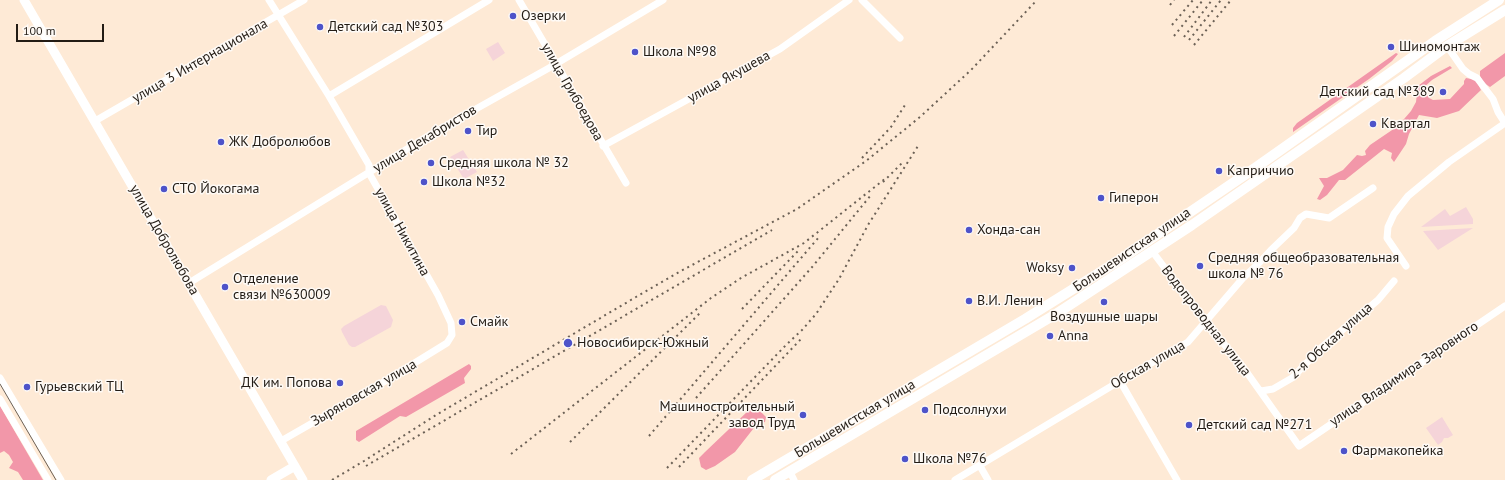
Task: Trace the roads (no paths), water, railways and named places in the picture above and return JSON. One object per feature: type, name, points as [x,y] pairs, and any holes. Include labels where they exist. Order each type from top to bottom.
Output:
[{"type":"highway","name":"Большевистская улица","points":[[752,480],[1025,319],[1101,272],[1255,168],[1435,41],[1499,0]]},
{"type":"highway","name":"Большевистская улица","points":[[775,480],[792,476],[1032,329],[1192,225],[1404,78],[1447,46],[1505,10]]},
{"type":"main road","name":"улица Добролюбова","points":[[24,0],[303,479]]},
{"type":"main road","points":[[271,480],[295,466]]},
{"type":"street","name":"улица Никитина","points":[[269,0],[329,96],[369,165],[368,172],[438,295],[451,323],[452,335],[447,343]]},
{"type":"street","name":"улица 3 Интернационала","points":[[95,121],[304,0]]},
{"type":"street","points":[[329,96],[489,0]]},
{"type":"street","name":"улица Грибоедова","points":[[519,0],[626,183]]},
{"type":"street","name":"улица Декабристов","points":[[189,283],[433,133],[557,64],[663,0]]},
{"type":"street","name":"улица Якушева","points":[[603,146],[780,49],[849,0]]},
{"type":"street","points":[[862,0],[900,38]]},
{"type":"street","points":[[1406,266],[1387,238],[1388,227],[1394,214],[1408,196],[1443,167],[1505,123],[1498,112],[1493,99],[1477,78],[1463,69],[1447,46]]},
{"type":"street","name":"Обская улица","points":[[955,480],[1188,342],[1243,278],[1294,228],[1300,218],[1306,214],[1328,218],[1373,188]]},
{"type":"street","name":"Водопроводная улица","points":[[1152,251],[1261,391]]},
{"type":"street","name":"2-я Обская улица","points":[[1261,391],[1273,389],[1292,378],[1322,347],[1378,300],[1394,281]]},
{"type":"street","name":"улица Владимира Заровного","points":[[1261,391],[1299,446],[1505,306]]},
{"type":"street","name":"Зыряновская улица","points":[[281,441],[382,383],[447,343]]},
{"type":"street","points":[[0,378],[60,480]]},
{"type":"street","points":[[1120,381],[1177,480]]},
{"type":"street","points":[[0,400],[48,480]]},
{"type":"street","points":[[980,466],[988,480]]},
{"type":"tram line","points":[[0,384],[56,480]]},
{"type":"railway","points":[[332,480],[436,415],[636,297],[679,272],[797,209],[866,161],[920,117],[971,70],[1037,0]]},
{"type":"railway","points":[[1170,5],[1174,0]]},
{"type":"railway","points":[[1172,25],[1193,0]]},
{"type":"railway","points":[[1174,36],[1203,0]]},
{"type":"railway","points":[[1184,37],[1212,0]]},
{"type":"railway","points":[[1189,40],[1221,0]]},
{"type":"railway","points":[[1194,45],[1231,0]]},
{"type":"railway","points":[[862,158],[891,127],[905,105]]},
{"type":"railway","points":[[667,468],[816,314],[839,279],[868,225],[918,146]]},
{"type":"railway","points":[[883,182],[903,162]]},
{"type":"railway","points":[[511,454],[711,298],[741,278],[804,243],[886,178]]},
{"type":"railway","points":[[696,398],[813,266],[871,195]]},
{"type":"railway","points":[[366,466],[772,230]]},
{"type":"railway","points":[[649,436],[819,237]]},
{"type":"railway","points":[[742,309],[799,250]]},
{"type":"railway","points":[[570,442],[701,312]]},
{"type":"railway","points":[[679,467],[801,339]]},
{"type":"place","name":"Озерки","points":[[513,16]]},
{"type":"place","name":"Детский сад №303","points":[[320,27]]},
{"type":"place","name":"Шиномонтаж","points":[[1391,47]]},
{"type":"place","name":"Школа №98","points":[[635,52]]},
{"type":"place","name":"Детский сад №389","points":[[1443,92]]},
{"type":"place","name":"Квартал","points":[[1373,124]]},
{"type":"place","name":"Тир","points":[[468,131]]},
{"type":"place","name":"ЖК Добролюбов","points":[[221,142]]},
{"type":"place","name":"Средняя школа № 32","points":[[431,163]]},
{"type":"place","name":"Каприччио","points":[[1219,171]]},
{"type":"place","name":"Школа №32","points":[[424,182]]},
{"type":"place","name":"СТО Йокогама","points":[[164,189]]},
{"type":"place","name":"Гиперон","points":[[1101,198]]},
{"type":"place","name":"Хонда-сан","points":[[969,230]]},
{"type":"place","name":"Средняя общеобразовательная школа № 76","points":[[1200,266]]},
{"type":"place","name":"Woksy","points":[[1072,268]]},
{"type":"place","name":"Отделение связи №630009","points":[[225,287]]},
{"type":"place","name":"В.И. Ленин","points":[[969,301]]},
{"type":"place","name":"Воздушные шары","points":[[1104,302]]},
{"type":"place","name":"Смайк","points":[[462,322]]},
{"type":"place","name":"Anna","points":[[1050,336]]},
{"type":"place","name":"Новосибирск-Южный","points":[[568,343]]},
{"type":"place","name":"ДК им. Попова","points":[[340,383]]},
{"type":"place","name":"Гурьевский ТЦ","points":[[27,387]]},
{"type":"place","name":"Подсолнухи","points":[[925,410]]},
{"type":"place","name":"Машиностроительный завод Труд","points":[[803,415]]},
{"type":"place","name":"Детский сад №271","points":[[1189,425]]},
{"type":"place","name":"Фармакопейка","points":[[1344,451]]},
{"type":"place","name":"Школа №76","points":[[905,459]]}]
